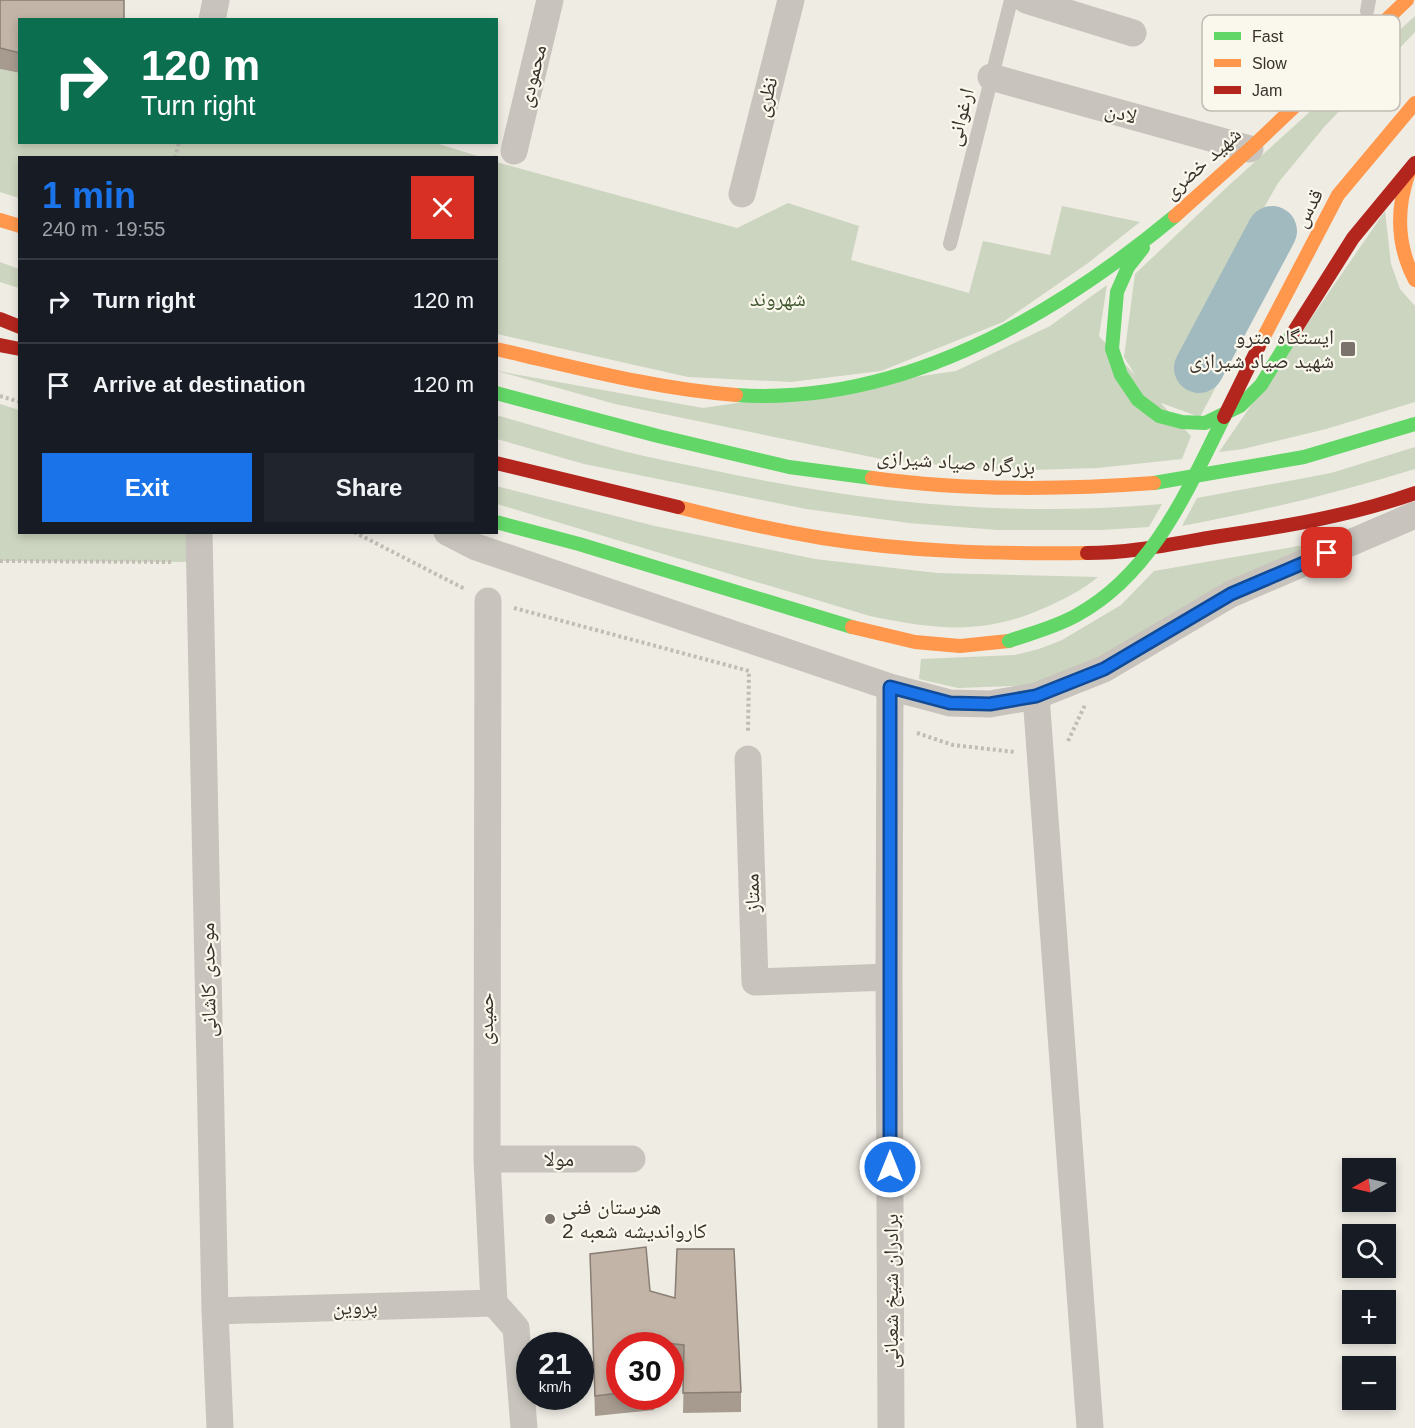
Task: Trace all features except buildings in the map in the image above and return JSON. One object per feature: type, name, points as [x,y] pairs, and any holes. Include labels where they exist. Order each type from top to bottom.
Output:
[{"type":"main road","name":"شهید خضری","points":[[1390,15],[1407,0]]},
{"type":"main road","name":"قدس","points":[[498,523],[579,544],[862,630],[915,642],[960,646],[1009,641],[1078,615],[1127,578],[1173,519],[1259,346],[1338,195],[1415,103]]},
{"type":"main road","name":"شهید خضری","points":[[1155,233],[1289,111]]},
{"type":"main road","points":[[1155,233],[1128,267],[1117,292],[1112,349],[1121,375],[1138,400],[1159,416],[1182,422],[1205,423],[1240,406],[1261,386],[1353,238],[1414,164]]},
{"type":"main road","points":[[1414,164],[1401,197],[1399,227],[1408,266],[1415,280]]},
{"type":"main road","points":[[0,220],[18,225]]},
{"type":"main road","points":[[498,349],[687,391],[738,396],[780,396],[843,391],[893,379],[970,349],[1029,318],[1155,233]]},
{"type":"main road","points":[[0,319],[18,326]]},
{"type":"main road","points":[[0,345],[18,349]]},
{"type":"main road","name":"بزرگراه صیاد شیرازی","points":[[498,394],[658,436],[789,467],[908,483],[1000,489],[1090,488],[1164,482],[1304,457],[1415,424]]},
{"type":"main road","points":[[498,463],[737,522],[823,538],[897,547],[1011,553],[1118,553],[1298,524],[1384,504],[1415,493]]},
{"type":"street","points":[[212,18],[216,0]]},
{"type":"street","name":"محمودی","points":[[514,151],[550,0]]},
{"type":"street","name":"نظری","points":[[742,194],[791,0]]},
{"type":"street","points":[[1026,0],[1133,33]]},
{"type":"street","name":"لادن","points":[[992,77],[1250,149]]},
{"type":"street","points":[[451,534],[476,547],[890,687],[950,703],[990,704],[1036,696],[1104,669],[1231,594],[1415,515]]},
{"type":"street","name":"موحدی کاشانی","points":[[200,534],[215,1311],[220,1428]]},
{"type":"street","name":"حمیدی","points":[[488,600],[487,1159],[494,1303]]},
{"type":"street","name":"برادران شیخ شعبانی","points":[[890,687],[888,977],[891,1428]]},
{"type":"street","points":[[1036,696],[1090,1428]]},
{"type":"street","name":"ممتاز","points":[[748,759],[755,982],[888,977]]},
{"type":"street","name":"مولا","points":[[487,1159],[632,1159]]},
{"type":"street","points":[[494,1303],[516,1328],[524,1428]]},
{"type":"street","name":"پروین","points":[[215,1311],[494,1303]]},
{"type":"lane","name":"ارغوانی","points":[[951,244],[1011,0]]},
{"type":"path","points":[[0,396],[18,401]]},
{"type":"path","points":[[358,534],[488,600],[748,671],[748,759]]},
{"type":"path","points":[[0,561],[200,562]]},
{"type":"green space","points":[[1415,16],[1415,32],[1400,48],[1400,30]]},
{"type":"green space","points":[[0,69],[18,73],[18,144],[439,144],[478,156],[18,156],[18,198],[0,192]]},
{"type":"green space","points":[[1311,111],[1339,111],[1278,183],[1177,361],[1219,381],[1200,417],[1150,399],[1124,357],[1135,274]]},
{"type":"green space","name":"شهروند","points":[[498,163],[737,228],[788,203],[859,226],[851,260],[969,293],[983,241],[1050,255],[1062,206],[1140,222],[1088,263],[1003,322],[881,371],[791,382],[688,377],[498,334]]},
{"type":"green space","points":[[1385,211],[1391,264],[1400,289],[1415,306],[1415,402],[1326,429],[1243,449],[1219,452]]},
{"type":"green space","points":[[0,262],[18,269],[18,288],[0,282]]},
{"type":"green space","points":[[1107,285],[1099,336],[1191,436],[1182,459],[1098,468],[1030,470],[967,468],[881,459],[615,404],[498,371],[703,408],[956,371],[1050,326]]},
{"type":"green space","points":[[0,404],[18,410],[18,534],[192,534],[192,562],[0,561]]},
{"type":"green space","points":[[498,416],[644,456],[764,481],[877,498],[990,508],[1104,508],[1162,504],[1149,527],[1101,530],[997,530],[909,523],[806,509],[584,464],[498,439]]},
{"type":"green space","points":[[1415,447],[1415,469],[1299,501],[1182,526],[1197,498],[1331,473]]},
{"type":"green space","points":[[498,487],[655,526],[815,559],[937,573],[1098,577],[1057,602],[1027,615],[983,626],[940,627],[870,616],[498,504]]},
{"type":"green space","points":[[1358,532],[1122,648],[1041,685],[958,688],[919,679],[921,659],[1015,655],[1062,640],[1121,605],[1154,571],[1304,545]]},
{"type":"waterway","points":[[1199,368],[1272,231]]},
{"type":"traffic: fast","points":[[736,395],[797,395],[856,386],[915,370],[971,348],[1078,289],[1175,216]]},
{"type":"traffic: fast","points":[[1143,248],[1128,267],[1117,292],[1112,349],[1121,375],[1138,400],[1159,416],[1182,422],[1205,423],[1240,406],[1261,385],[1293,333]]},
{"type":"traffic: fast","points":[[498,394],[658,436],[789,467],[872,478]]},
{"type":"traffic: fast","points":[[1009,641],[1077,615],[1104,597],[1127,577],[1165,528],[1224,417]]},
{"type":"traffic: fast","points":[[1154,483],[1304,457],[1415,424]]},
{"type":"traffic: fast","points":[[498,523],[579,544],[852,627]]},
{"type":"traffic: slow","points":[[1391,15],[1407,0]]},
{"type":"traffic: slow","points":[[1259,346],[1338,195],[1415,103]]},
{"type":"traffic: slow","points":[[1175,216],[1290,111]]},
{"type":"traffic: slow","points":[[1408,175],[1404,188],[1400,228],[1405,254],[1415,280]]},
{"type":"traffic: slow","points":[[0,220],[18,225]]},
{"type":"traffic: slow","points":[[498,349],[645,383],[736,395]]},
{"type":"traffic: slow","points":[[872,478],[942,485],[1013,488],[1154,483]]},
{"type":"traffic: slow","points":[[678,507],[767,528],[855,543],[954,551],[1087,553]]},
{"type":"traffic: slow","points":[[852,627],[915,642],[960,646],[1009,641]]},
{"type":"traffic: jam","points":[[1293,333],[1353,238],[1415,163]]},
{"type":"traffic: jam","points":[[0,319],[18,326]]},
{"type":"traffic: jam","points":[[0,345],[18,349]]},
{"type":"traffic: jam","points":[[1224,417],[1259,346]]},
{"type":"traffic: jam","points":[[498,463],[678,507]]},
{"type":"traffic: jam","points":[[1087,553],[1151,548],[1290,525],[1366,508],[1415,493]]},
{"type":"place","name":"ایستگاه مترو شهید صیاد شیرازی","points":[[1348,349]]},
{"type":"place","name":"هنرستان فنی کارواندیشه شعبه 2","points":[[550,1219]]},
{"type":"route","points":[[890,1167],[888,977],[890,687],[950,703],[990,704],[1036,696],[1104,669],[1231,594],[1327,553]]}]
